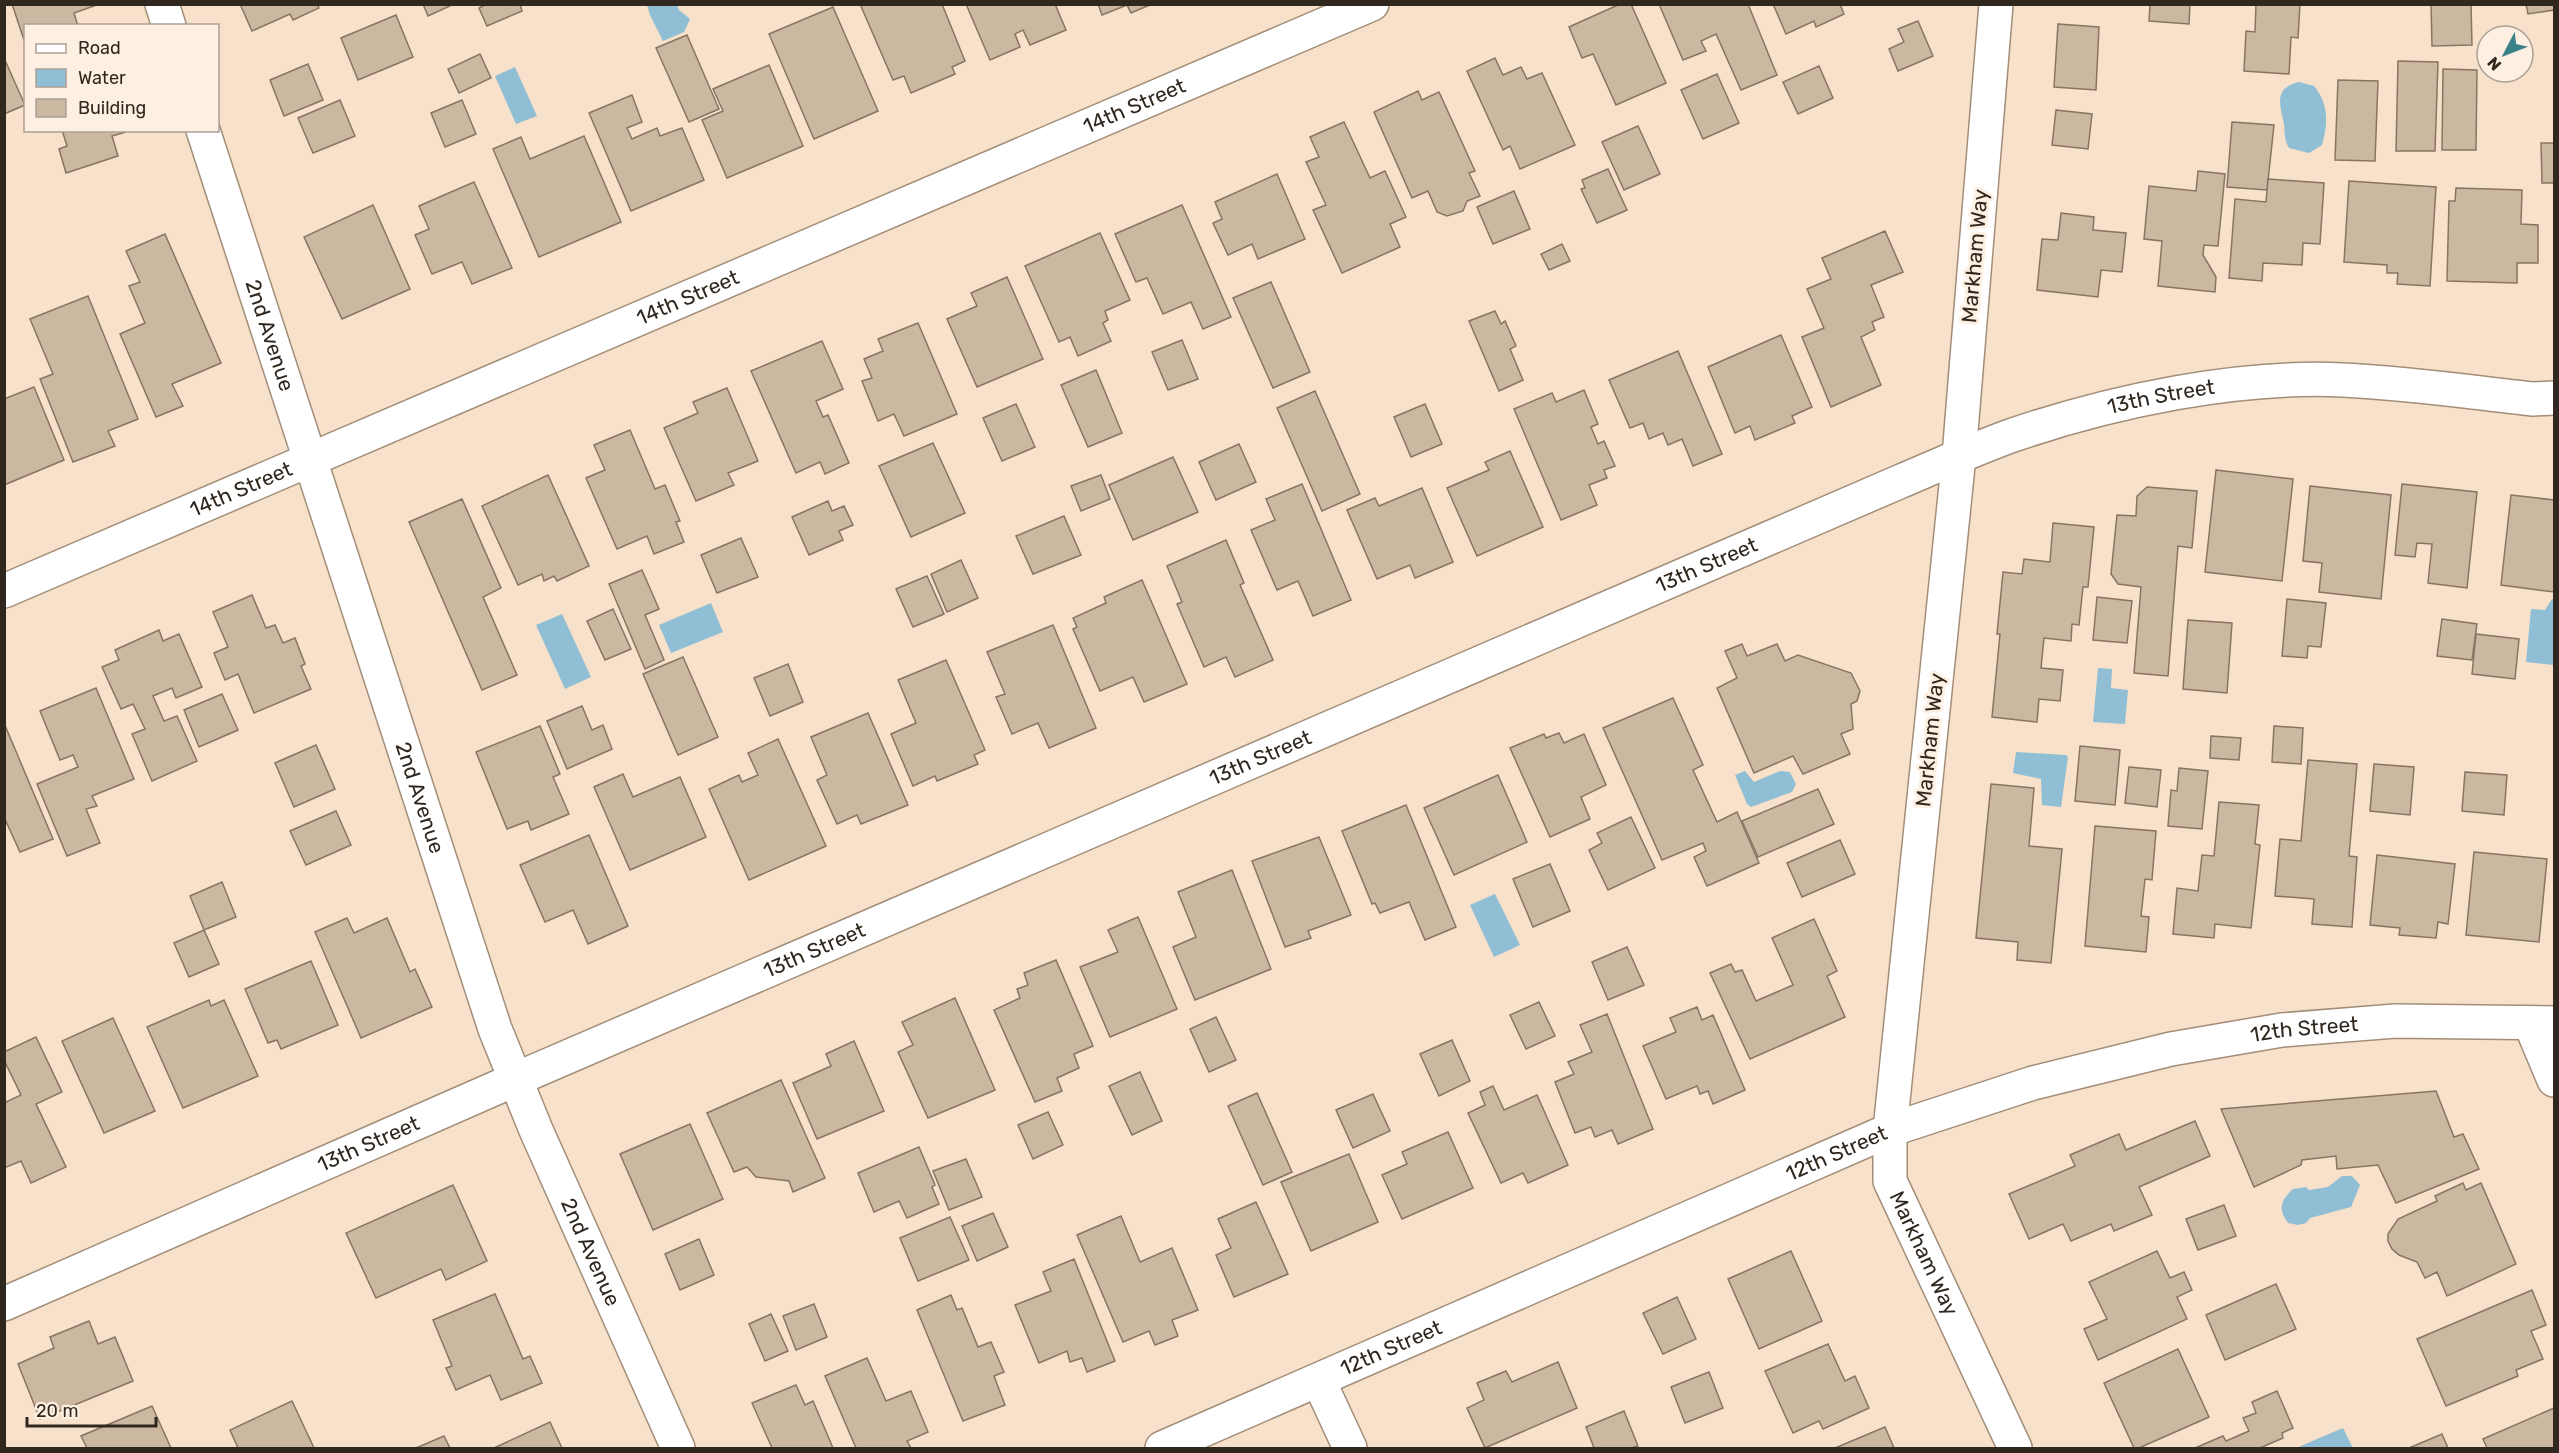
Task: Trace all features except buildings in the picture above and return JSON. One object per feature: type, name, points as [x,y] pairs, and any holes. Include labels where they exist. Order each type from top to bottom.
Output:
[{"type":"street","points":[[162,4],[168,24]]},
{"type":"street","name":"14th Street","points":[[4,591],[1372,4]]},
{"type":"street","name":"Markham Way","points":[[1996,4],[1959,456],[1890,1131],[1890,1181],[2015,1449]]},
{"type":"street","name":"2nd Avenue","points":[[204,132],[495,1029],[514,1080],[678,1449]]},
{"type":"street","name":"13th Street","points":[[4,1304],[514,1080],[1959,456],[2013,435],[2066,419],[2163,395],[2249,383],[2342,380],[2533,399],[2554,398]]},
{"type":"street","name":"12th Street","points":[[1162,1449],[1890,1131],[2033,1083],[2171,1049],[2282,1030],[2395,1021],[2542,1023]]},
{"type":"street","points":[[2542,1023],[2554,1080]]},
{"type":"street","points":[[1319,1381],[1350,1449]]},
{"type":"water","points":[[647,5],[677,5],[679,10],[690,19],[684,32],[663,41]]},
{"type":"water","points":[[515,67],[537,116],[516,124],[495,76]]},
{"type":"water","points":[[2299,82],[2314,86],[2325,107],[2326,114],[2322,145],[2309,153],[2289,148],[2285,139],[2280,104],[2285,88]]},
{"type":"water","points":[[2552,599],[2554,600],[2554,665],[2526,662],[2531,609],[2545,610]]},
{"type":"water","points":[[711,603],[723,632],[671,653],[659,625]]},
{"type":"water","points":[[562,614],[591,677],[565,689],[536,625]]},
{"type":"water","points":[[2098,668],[2112,669],[2111,688],[2128,690],[2125,724],[2093,722]]},
{"type":"water","points":[[2016,752],[2068,757],[2061,807],[2042,805],[2041,779],[2013,773]]},
{"type":"water","points":[[1745,771],[1754,782],[1780,771],[1790,772],[1796,784],[1792,792],[1751,807],[1747,804],[1735,775]]},
{"type":"water","points":[[1495,894],[1520,945],[1494,957],[1470,905]]},
{"type":"water","points":[[2342,1176],[2352,1176],[2360,1185],[2351,1207],[2310,1218],[2306,1223],[2298,1225],[2288,1223],[2282,1205],[2285,1197],[2293,1189],[2306,1187],[2309,1190],[2328,1187]]},
{"type":"water","points":[[2343,1428],[2353,1448],[2296,1448]]}]
